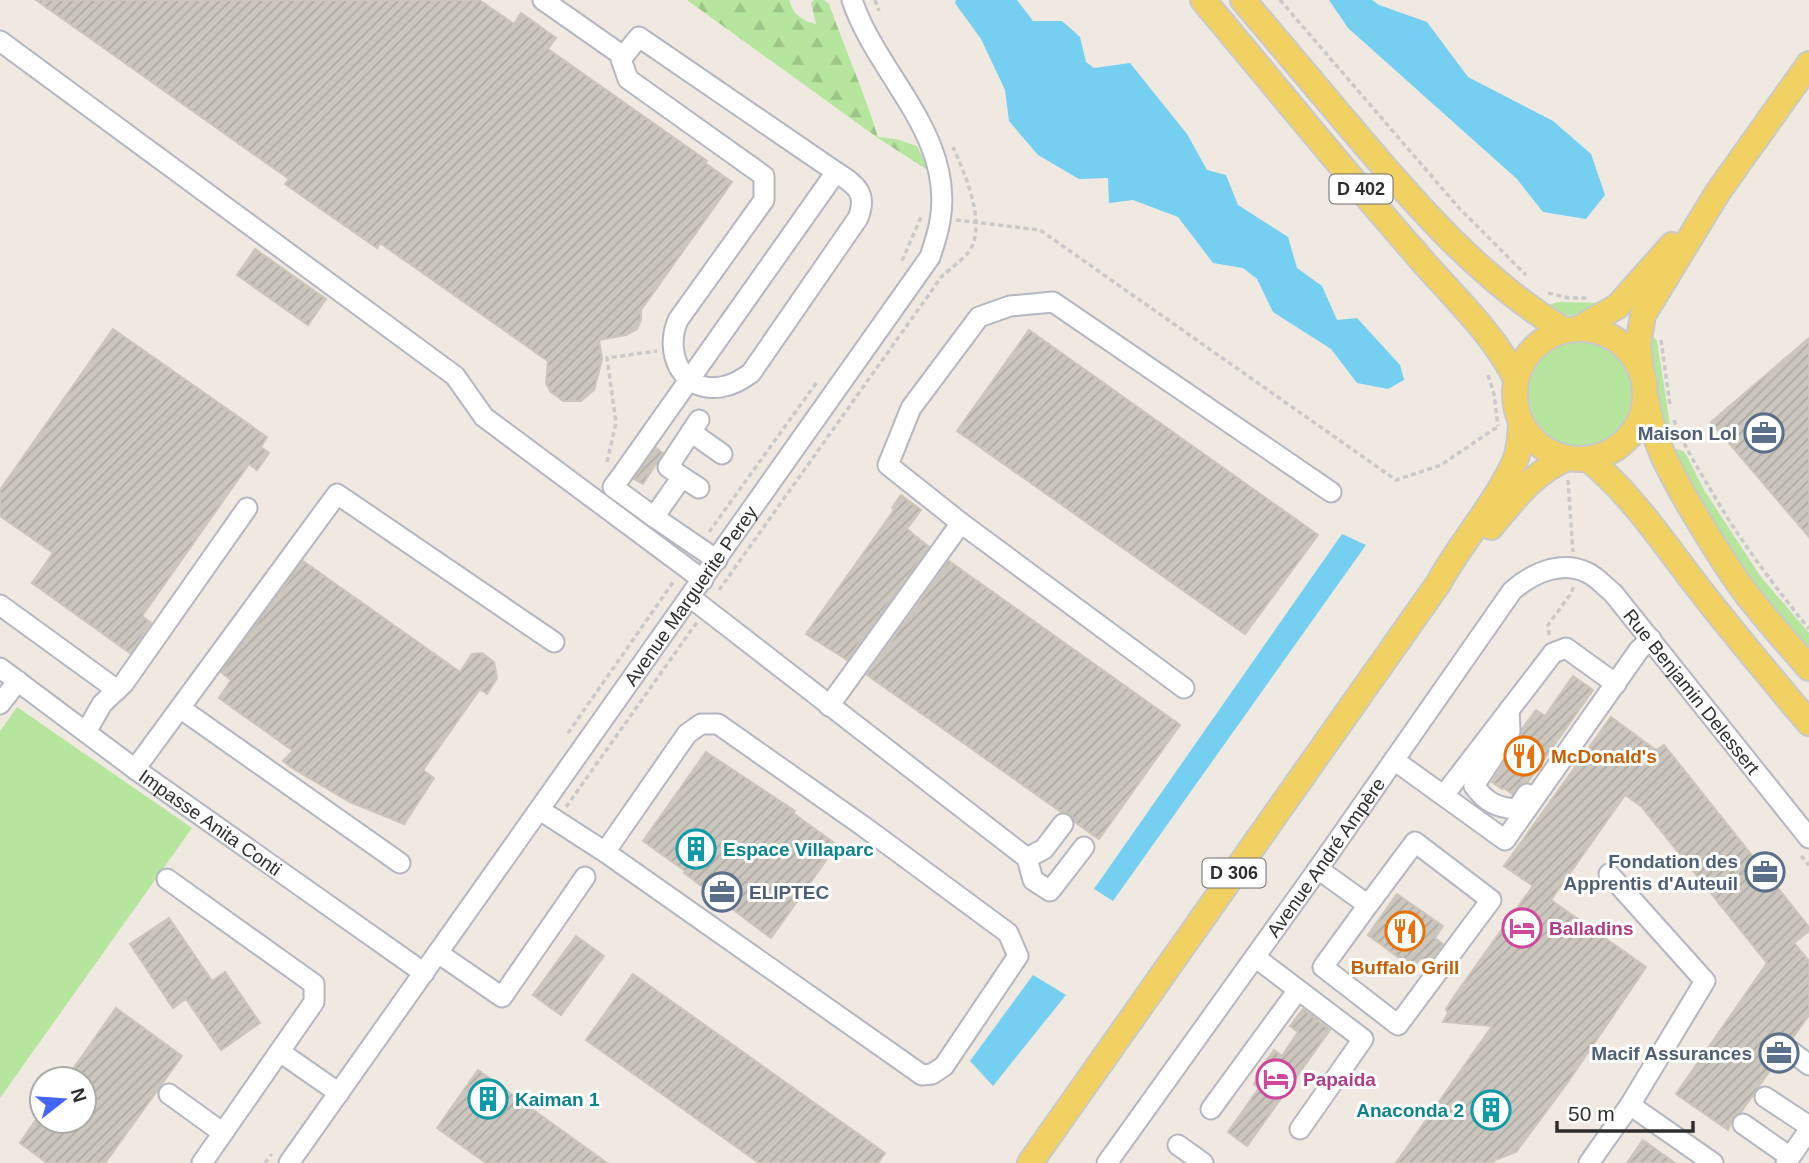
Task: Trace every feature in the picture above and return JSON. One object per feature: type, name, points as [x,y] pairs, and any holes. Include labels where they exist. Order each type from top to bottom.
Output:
[{"type":"main road","name":"D 402","points":[[1203,0],[1413,251],[1475,319],[1516,379]]},
{"type":"main road","name":"D 402","points":[[1243,0],[1398,183],[1448,236],[1532,311],[1572,329]]},
{"type":"main road","points":[[1809,64],[1718,191],[1643,315],[1638,344],[1651,427],[1663,457],[1740,585],[1809,668]]},
{"type":"main road","points":[[1718,191],[1618,306],[1572,329],[1542,340],[1525,357],[1516,379],[1515,402],[1521,423],[1533,439],[1571,472],[1607,474],[1632,502],[1735,636],[1809,723]]},
{"type":"main road","points":[[1571,472],[1611,451],[1629,436],[1641,416],[1643,381],[1631,354],[1617,340],[1600,331],[1572,329]]},
{"type":"main road","name":"D 306","points":[[1030,1163],[1438,584],[1455,553],[1493,500],[1516,459],[1521,423]]},
{"type":"main road","name":"D 306","points":[[1438,584],[1463,562],[1525,486],[1546,468],[1571,472]]},
{"type":"street","points":[[543,0],[624,56]]},
{"type":"street","name":"Avenue Marguerite Perey","points":[[289,1163],[438,953],[548,815],[698,604],[703,580],[930,257],[941,219],[939,169],[930,141],[872,43],[852,0]]},
{"type":"street","points":[[639,37],[836,172],[855,184],[860,194],[862,207],[858,218],[751,373],[737,382],[719,387],[703,385],[689,379],[674,360],[673,332],[678,320],[765,200],[764,176],[628,79],[621,59],[639,37]]},
{"type":"street","points":[[0,41],[455,376],[484,417],[703,580]]},
{"type":"street","points":[[717,560],[613,487],[836,172]]},
{"type":"street","points":[[1184,688],[961,523],[888,465],[912,408],[979,317],[1010,306],[1053,302],[1331,492]]},
{"type":"street","points":[[699,488],[668,467],[695,426],[722,454]]},
{"type":"street","points":[[654,517],[682,477]]},
{"type":"street","points":[[135,769],[337,494],[554,642]]},
{"type":"street","points":[[86,732],[102,704],[124,683],[247,508]]},
{"type":"street","points":[[829,706],[961,523]]},
{"type":"street","name":"Rue Benjamin Delessert","points":[[1565,568],[1584,571],[1613,593],[1809,838]]},
{"type":"street","name":"Avenue André Ampère","points":[[1114,1160],[1512,591],[1525,579],[1540,572],[1565,568]]},
{"type":"street","points":[[698,604],[1027,858],[1033,880],[1050,891],[1084,847]]},
{"type":"street","points":[[0,605],[117,690]]},
{"type":"street","points":[[1394,760],[1505,840],[1574,739],[1639,650],[1651,639]]},
{"type":"street","points":[[1444,795],[1553,653],[1566,648],[1616,684]]},
{"type":"street","name":"Impasse Anita Conti","points":[[0,668],[135,769],[424,973]]},
{"type":"street","points":[[0,704],[18,681]]},
{"type":"street","points":[[180,708],[400,863]]},
{"type":"street","points":[[1509,710],[1510,731],[1474,786],[1484,799],[1500,808],[1517,809],[1559,750],[1574,739]]},
{"type":"street","points":[[548,815],[605,852],[922,1075],[932,1074],[944,1066],[1018,956],[1008,933],[718,724],[701,724],[687,734],[605,852]]},
{"type":"street","points":[[1027,858],[1044,849],[1063,824]]},
{"type":"street","points":[[1415,842],[1491,900],[1398,1025],[1323,967],[1368,905],[1415,842]]},
{"type":"street","points":[[1318,869],[1368,905]]},
{"type":"street","points":[[1588,1163],[1630,1105],[1704,981],[1609,873]]},
{"type":"street","points":[[438,953],[502,997],[585,877]]},
{"type":"street","points":[[167,879],[314,985],[314,1002],[202,1163]]},
{"type":"street","points":[[1255,957],[1363,1039],[1300,1129]]},
{"type":"street","points":[[1211,1109],[1298,990]]},
{"type":"street","points":[[280,1052],[339,1093]]},
{"type":"street","points":[[1792,1052],[1809,1065]]},
{"type":"street","points":[[169,1094],[223,1133]]},
{"type":"street","points":[[1743,1124],[1788,1160],[1809,1128],[1765,1097]]},
{"type":"street","points":[[1630,1105],[1713,1163]]},
{"type":"street","points":[[1178,1146],[1203,1163]]},
{"type":"path","points":[[1280,0],[1459,208],[1532,282]]},
{"type":"path","points":[[917,224],[921,217],[1040,230],[1396,480],[1441,465],[1498,428],[1494,394],[1487,372]]},
{"type":"path","points":[[548,815],[698,604],[942,276],[973,247],[976,223]]},
{"type":"path","points":[[1541,291],[1569,298],[1594,298]]},
{"type":"path","points":[[1660,337],[1671,411],[1681,440],[1744,545],[1766,577],[1809,629]]},
{"type":"path","points":[[622,475],[607,463],[616,423],[607,358],[672,348]]},
{"type":"path","points":[[1553,653],[1548,625],[1573,592],[1565,568],[1571,472]]},
{"type":"green space","points":[[687,0],[789,0],[799,16],[816,24],[811,3],[814,0],[824,0],[829,4],[878,137],[917,146],[929,171],[878,138]]},
{"type":"green space","points":[[1558,302],[1602,303],[1580,313],[1568,315],[1546,306]]},
{"type":"green space","points":[[1650,333],[1657,341],[1671,431],[1667,436],[1658,410],[1657,377],[1648,353]]},
{"type":"green space","points":[[1581,342],[1601,346],[1618,357],[1629,374],[1633,394],[1629,414],[1618,431],[1601,442],[1581,446],[1561,442],[1544,431],[1533,414],[1529,394],[1533,374],[1544,357],[1561,346]]},
{"type":"green space","points":[[1676,449],[1687,456],[1704,490],[1761,577],[1809,633],[1809,651],[1752,579],[1718,529],[1673,450]]},
{"type":"green space","points":[[17,707],[192,828],[0,1098],[0,731]]},
{"type":"water","points":[[956,0],[1017,0],[1033,21],[1062,21],[1080,37],[1086,62],[1094,68],[1130,63],[1187,134],[1207,170],[1226,175],[1238,205],[1288,237],[1297,268],[1322,286],[1337,320],[1357,318],[1400,365],[1404,380],[1388,389],[1357,383],[1331,349],[1273,312],[1257,279],[1243,268],[1213,263],[1178,217],[1133,200],[1109,203],[1108,178],[1079,179],[1038,155],[1009,121],[1005,90],[981,39],[955,3]]},
{"type":"water","points":[[1329,0],[1372,0],[1427,22],[1468,77],[1553,121],[1591,154],[1605,195],[1586,219],[1543,212],[1517,179],[1348,28]]},
{"type":"water","points":[[1342,534],[1366,545],[1113,901],[1094,889]]},
{"type":"water","points":[[1033,975],[1066,995],[993,1086],[970,1061]]},
{"type":"building","points":[[36,0],[479,0],[514,24],[521,13],[556,38],[548,49],[707,161],[705,163],[732,182],[641,310],[637,329],[626,335],[599,340],[602,359],[594,390],[581,401],[563,401],[550,391],[546,383],[548,361],[380,243],[377,248],[285,184],[289,179]]},
{"type":"building","points":[[255,249],[326,299],[308,325],[237,275]]},
{"type":"building","points":[[113,329],[267,437],[261,447],[269,453],[257,470],[249,464],[142,616],[151,623],[130,653],[32,583],[53,553],[0,516],[0,490]]},
{"type":"building","points":[[1029,330],[1318,535],[1245,634],[957,431]]},
{"type":"building","points":[[1809,338],[1809,537],[1711,422]]},
{"type":"building","points":[[656,448],[663,453],[643,484],[634,479]]},
{"type":"building","points":[[901,495],[921,510],[907,529],[929,547],[847,660],[806,634],[894,510],[892,508]]},
{"type":"building","points":[[303,561],[460,672],[472,654],[482,653],[494,662],[497,678],[487,694],[480,689],[423,770],[434,778],[404,824],[350,802],[292,768],[283,761],[293,751],[219,698],[231,680],[221,672]]},
{"type":"building","points":[[949,561],[1180,725],[1099,839],[1075,822],[1070,814],[1061,812],[867,675]]},
{"type":"building","name":"McDonald's","points":[[1573,676],[1593,690],[1528,782],[1521,783],[1512,794],[1502,789],[1492,782],[1520,738],[1522,729],[1536,710],[1545,716]]},
{"type":"building","points":[[1611,717],[1656,750],[1664,745],[1809,927],[1809,931],[1794,943],[1809,961],[1809,1015],[1791,1040],[1782,1045],[1780,1056],[1741,1112],[1733,1118],[1728,1130],[1676,1094],[1767,963],[1642,807],[1625,795],[1551,900],[1646,967],[1568,1082],[1516,1152],[1493,1163],[1396,1163],[1492,1026],[1443,1022],[1448,1013],[1446,1009],[1455,995],[1533,886],[1504,866]]},
{"type":"building","name":"Espace Villaparc","points":[[706,752],[795,811],[793,813],[837,845],[771,938],[643,841]]},
{"type":"building","name":"Buffalo Grill","points":[[1397,894],[1443,926],[1435,938],[1443,944],[1429,963],[1421,958],[1413,968],[1368,935]]},
{"type":"building","points":[[169,918],[212,981],[225,972],[260,1023],[221,1050],[186,999],[173,1008],[130,944]]},
{"type":"building","points":[[576,936],[604,956],[561,1015],[533,995]]},
{"type":"building","points":[[633,974],[885,1153],[878,1163],[759,1163],[586,1040]]},
{"type":"building","points":[[116,1008],[182,1056],[105,1163],[47,1163],[20,1143],[28,1131],[28,1135],[98,1135],[98,1065],[76,1065]]},
{"type":"building","name":"Papaida","points":[[1303,1009],[1330,1030],[1247,1146],[1228,1132],[1259,1088],[1254,1084],[1260,1075],[1257,1073],[1274,1050],[1282,1056],[1298,1032],[1290,1026]]},
{"type":"building","name":"Kaiman 1","points":[[478,1070],[607,1163],[486,1163],[437,1128]]},
{"type":"building","points":[[1643,1140],[1675,1163],[1627,1163]]},
{"type":"place","name":"Maison Lol","points":[[1764,433]]},
{"type":"place","name":"McDonald's","points":[[1524,756]]},
{"type":"place","name":"Espace Villaparc","points":[[696,849]]},
{"type":"place","name":"Fondation des Apprentis d'Auteuil","points":[[1765,872]]},
{"type":"place","name":"ELIPTEC","points":[[722,892]]},
{"type":"place","name":"Balladins","points":[[1522,928]]},
{"type":"place","name":"Buffalo Grill","points":[[1405,931]]},
{"type":"place","name":"Macif Assurances","points":[[1779,1053]]},
{"type":"place","name":"Papaida","points":[[1276,1079]]},
{"type":"place","name":"Kaiman 1","points":[[488,1099]]},
{"type":"place","name":"Anaconda 2","points":[[1491,1110]]}]
